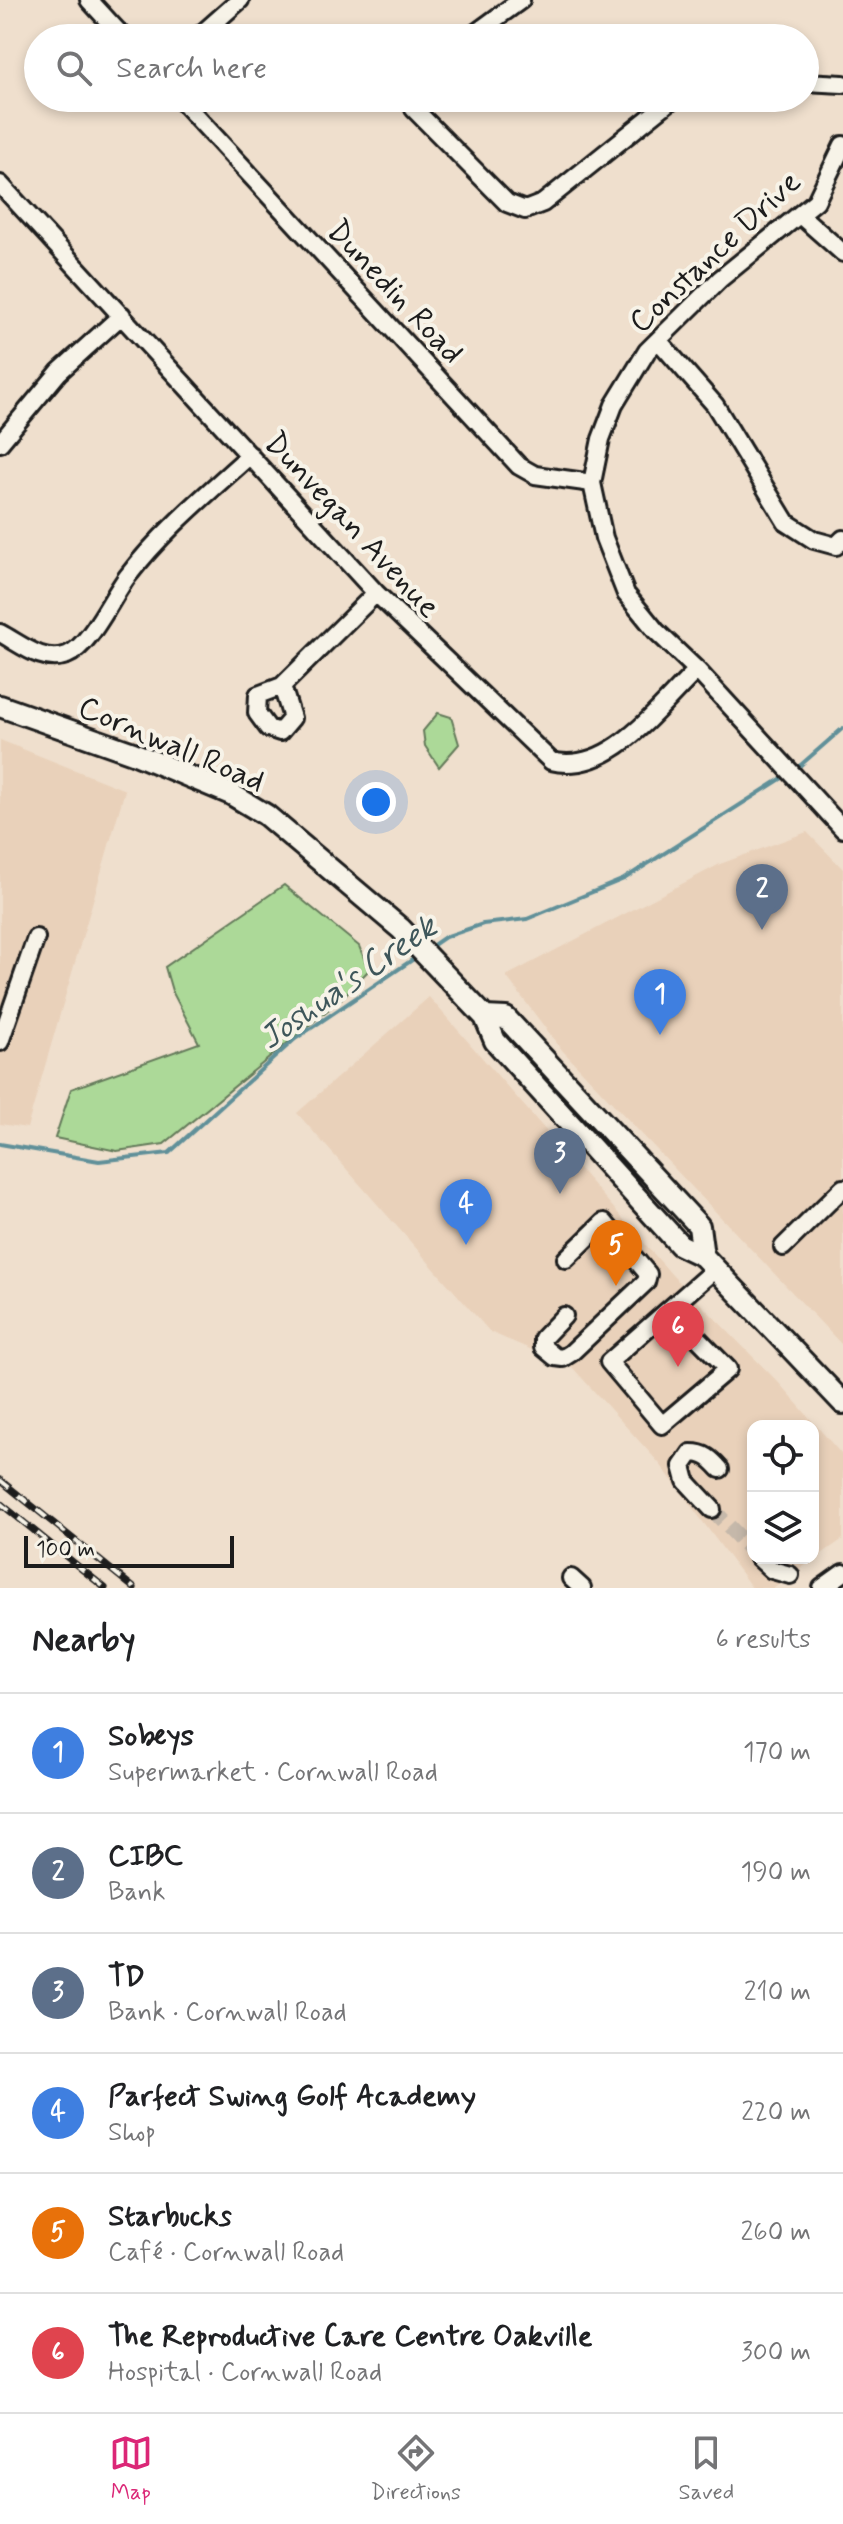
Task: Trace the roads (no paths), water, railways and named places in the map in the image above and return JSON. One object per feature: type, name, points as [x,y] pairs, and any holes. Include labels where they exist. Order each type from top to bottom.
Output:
[{"type":"main road","name":"Cornwall Road","points":[[0,706],[133,753],[231,794],[310,850],[401,929],[451,979],[485,1017],[495,1041],[680,1245],[709,1262],[843,1403]]},
{"type":"street","points":[[89,0],[111,24]]},
{"type":"street","points":[[213,24],[240,0]]},
{"type":"street","points":[[488,24],[521,0]]},
{"type":"street","points":[[819,83],[843,84]]},
{"type":"street","name":"Dunedin Road","points":[[192,112],[519,466],[535,475],[592,483]]},
{"type":"street","points":[[417,112],[507,203],[525,210],[543,203],[657,112]]},
{"type":"street","name":"Constance Drive","points":[[843,145],[816,201],[720,279],[647,351],[614,405],[601,439],[592,483],[609,552],[626,594],[656,631],[697,670],[843,829]]},
{"type":"street","name":"Dunvegan Avenue","points":[[0,184],[376,593],[539,753],[565,765],[578,765],[609,751],[697,670]]},
{"type":"street","points":[[800,215],[843,253]]},
{"type":"street","points":[[0,443],[59,372],[122,315]]},
{"type":"street","points":[[658,340],[715,405],[786,522],[814,540],[836,546],[843,539]]},
{"type":"street","points":[[0,633],[46,658],[71,654],[85,640],[127,577],[163,533],[250,455]]},
{"type":"street","points":[[282,686],[376,593]]},
{"type":"street","points":[[0,1042],[36,938]]},
{"type":"street","points":[[783,1247],[843,1188]]},
{"type":"street","points":[[564,1316],[543,1338],[543,1347],[555,1357],[563,1358],[646,1282],[648,1274],[604,1222],[566,1259]]},
{"type":"street","points":[[671,1311],[728,1369],[662,1425],[609,1362],[671,1311],[709,1262]]},
{"type":"street","points":[[712,1509],[686,1481],[682,1466],[691,1453],[699,1453],[708,1456],[720,1469]]},
{"type":"street","points":[[766,1564],[772,1570],[790,1575]]},
{"type":"street","points":[[822,1588],[843,1573]]},
{"type":"waterway","name":"Joshua's Creek","points":[[795,770],[843,728]]},
{"type":"waterway","name":"Joshua's Creek","points":[[429,948],[445,937],[483,924],[527,919],[624,879],[787,775]]},
{"type":"waterway","name":"Joshua's Creek","points":[[0,1144],[99,1161],[169,1153],[295,1039],[418,956]]},
{"type":"tunnel","points":[[712,1509],[747,1546]]},
{"type":"railway","points":[[0,1480],[134,1588]]},
{"type":"railway","points":[[0,1503],[105,1588]]},
{"type":"place","name":"CIBC","points":[[762,930]]},
{"type":"place","name":"Sobeys","points":[[660,1035]]},
{"type":"place","name":"TD","points":[[560,1194]]},
{"type":"place","name":"Parfect Swing Golf Academy","points":[[466,1245]]},
{"type":"place","name":"Starbucks","points":[[616,1286]]},
{"type":"place","name":"The Reproductive Care Centre Oakville","points":[[678,1367]]}]
